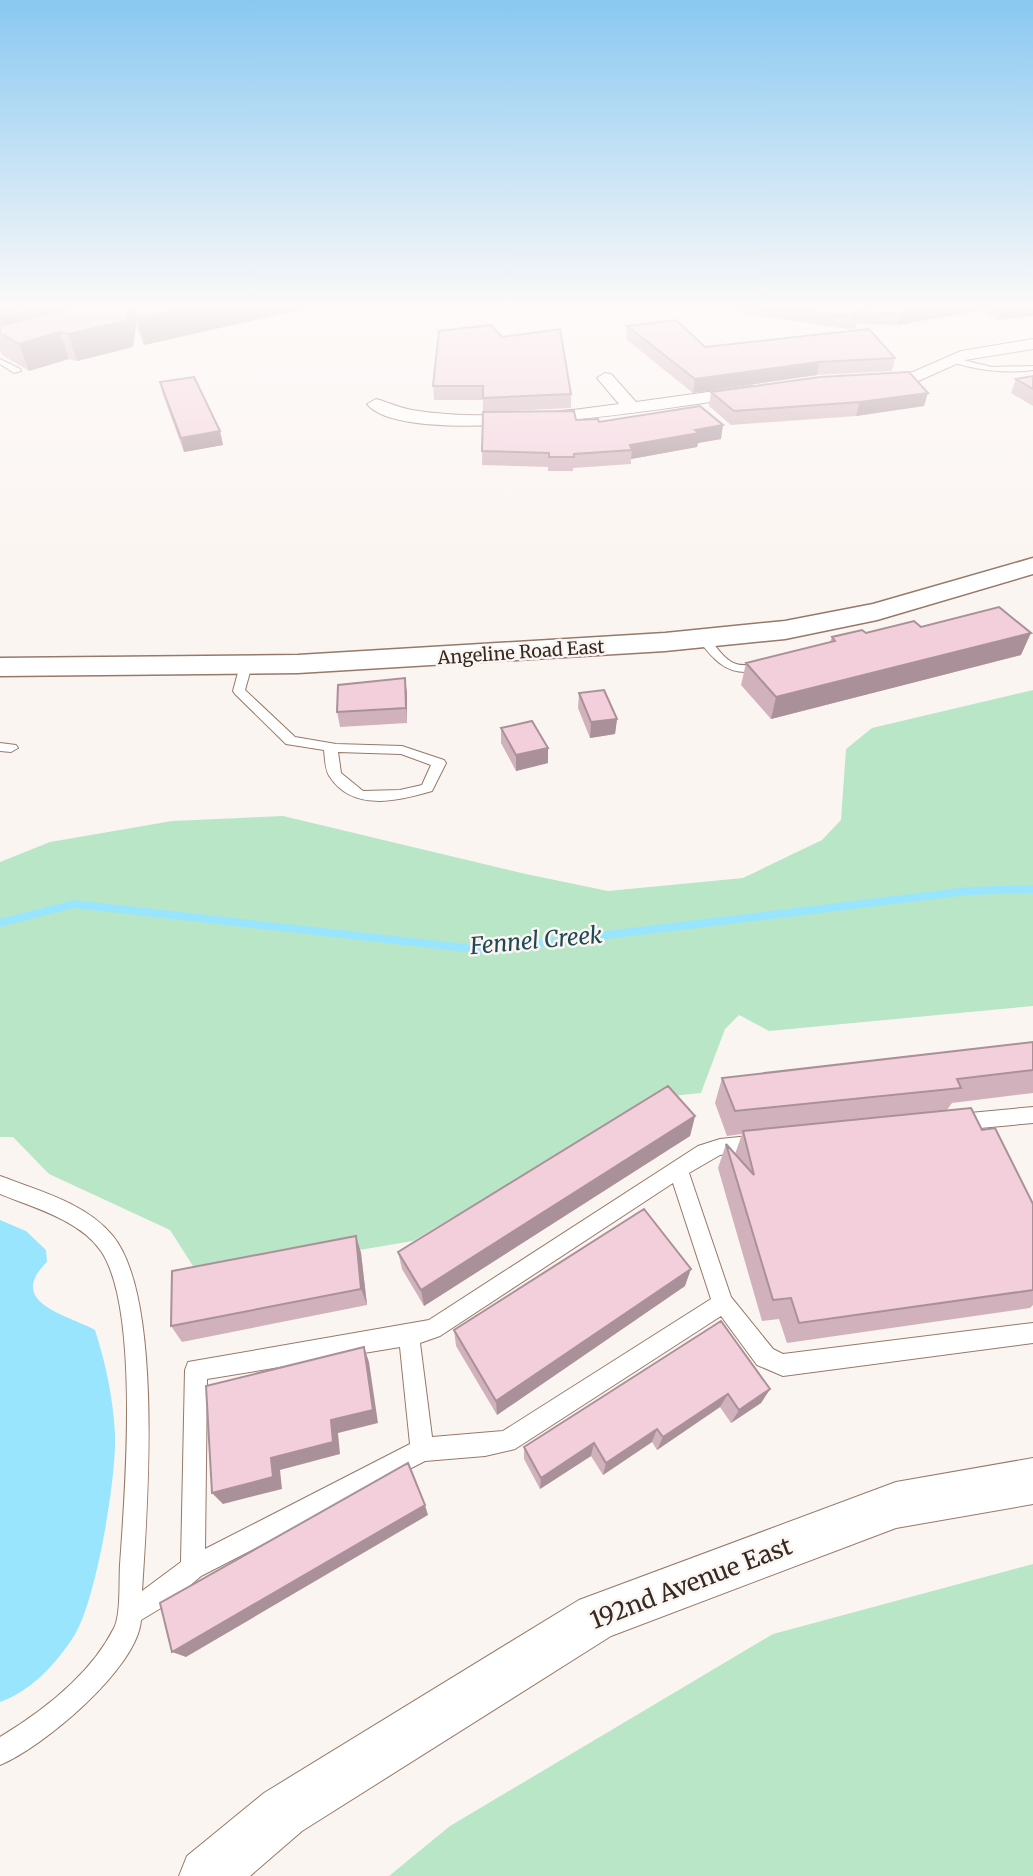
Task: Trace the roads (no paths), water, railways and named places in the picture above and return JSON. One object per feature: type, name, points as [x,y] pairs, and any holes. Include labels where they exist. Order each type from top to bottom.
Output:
[{"type":"street","points":[[617,392],[632,408]]},
{"type":"street","points":[[376,404],[405,415],[500,420],[564,418],[746,392]]},
{"type":"street","name":"Angeline Road East","points":[[0,667],[246,665],[506,653],[785,630],[877,612],[1033,566]]},
{"type":"street","name":"192nd Avenue East","points":[[207,1876],[283,1812],[596,1617],[896,1505],[1033,1481]]},
{"type":"lane","points":[[703,638],[729,668],[740,670],[776,665]]},
{"type":"lane","points":[[246,665],[239,691],[290,741],[330,747],[402,750],[439,763],[427,788],[400,795],[360,796],[335,775],[330,747]]},
{"type":"lane","points":[[945,1124],[989,1126],[1032,1117]]},
{"type":"lane","points":[[193,1568],[196,1370],[433,1329],[705,1152],[720,1147],[779,1141]]},
{"type":"lane","points":[[678,1169],[723,1303],[765,1357],[783,1365],[1033,1333]]},
{"type":"lane","points":[[0,1185],[89,1226],[109,1244],[121,1267],[133,1327],[137,1405],[128,1628],[117,1648],[78,1692],[27,1737],[0,1752]]},
{"type":"lane","points":[[129,1613],[162,1593],[193,1568],[422,1450],[442,1445],[486,1447],[508,1441],[723,1303]]},
{"type":"lane","points":[[408,1335],[422,1450]]},
{"type":"water","points":[[0,1220],[26,1231],[46,1250],[47,1262],[36,1276],[33,1288],[37,1298],[57,1313],[95,1330],[113,1407],[115,1453],[104,1538],[82,1619],[74,1636],[51,1666],[32,1684],[0,1702]]},
{"type":"waterway","name":"Fennel Creek","points":[[0,923],[74,904],[484,950],[968,891],[1033,889]]}]
